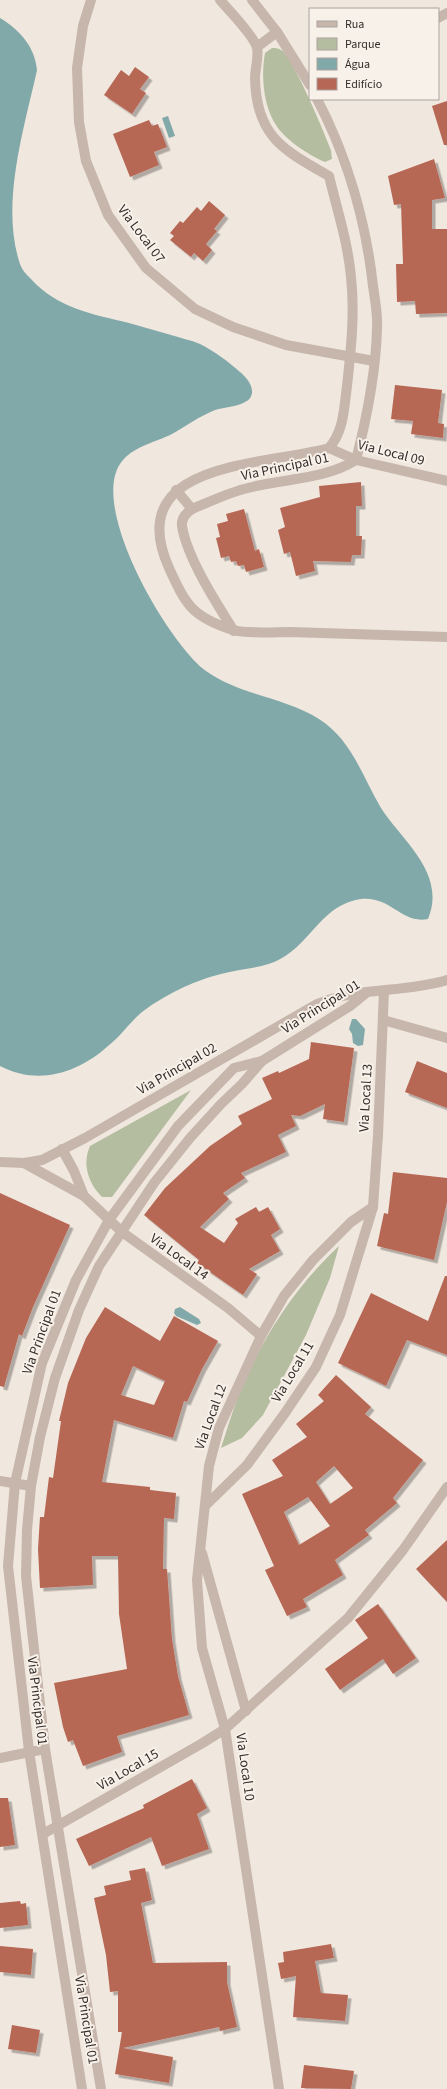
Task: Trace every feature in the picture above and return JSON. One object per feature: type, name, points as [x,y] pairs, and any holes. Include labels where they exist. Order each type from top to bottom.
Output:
[{"type":"street","name":"Via Local 07","points":[[91,0],[83,26],[77,68],[79,122],[86,161],[108,215],[146,268],[195,309],[233,327],[286,346],[350,358]]},
{"type":"street","points":[[220,0],[235,15],[257,47],[256,92],[258,105],[263,123],[273,139],[290,153],[329,176],[346,170]]},
{"type":"street","points":[[252,0],[277,32],[309,83]]},
{"type":"street","points":[[257,47],[277,32]]},
{"type":"street","points":[[318,100],[329,121],[361,213],[370,260],[378,328],[367,417],[356,460]]},
{"type":"street","name":"Via Principal 01","points":[[329,176],[341,222],[351,276],[353,328],[343,422],[337,440],[330,448],[250,464],[201,476],[176,490],[166,502],[161,514],[159,532],[163,554],[183,599],[190,607],[201,617],[234,631],[447,637]]},
{"type":"street","points":[[350,358],[374,362]]},
{"type":"street","name":"Via Local 09","points":[[330,448],[356,460],[447,481]]},
{"type":"street","name":"Via Principal 01","points":[[192,509],[243,489],[324,475],[342,468],[356,460]]},
{"type":"street","points":[[176,490],[192,509],[185,514],[182,526],[194,562],[218,606],[234,631]]},
{"type":"street","name":"Via Principal 01","points":[[100,2089],[45,1749],[26,1576],[31,1486],[40,1438],[55,1378],[79,1310],[99,1266],[154,1183],[190,1138],[262,1061],[350,1006],[366,993],[432,984],[447,980]]},
{"type":"street","name":"Via Local 13","points":[[373,1207],[378,1135],[384,990]]},
{"type":"street","name":"Via Principal 02","points":[[0,1162],[24,1163],[42,1160],[317,1004],[350,993],[366,993]]},
{"type":"street","points":[[383,1020],[447,1038]]},
{"type":"street","name":"Via Principal 01","points":[[82,2089],[29,1751],[8,1566],[15,1483],[42,1363],[76,1280],[109,1220],[178,1126],[234,1068],[262,1061]]},
{"type":"street","name":"Via Local 14","points":[[62,1150],[74,1171],[84,1196]]},
{"type":"street","name":"Via Local 14","points":[[24,1163],[84,1196],[122,1232],[228,1308],[261,1336]]},
{"type":"street","name":"Via Local 12","points":[[225,1729],[202,1648],[197,1580],[209,1466],[219,1428],[261,1336],[284,1296],[313,1260],[351,1222],[373,1207]]},
{"type":"street","name":"Via Local 11","points":[[205,1506],[247,1465],[316,1367],[340,1315],[373,1207]]},
{"type":"street","points":[[0,1481],[31,1486]]},
{"type":"street","name":"Via Local 10","points":[[279,2089],[225,1729],[348,1618],[403,1550],[447,1487]]},
{"type":"street","points":[[201,1547],[246,1711]]},
{"type":"street","name":"Via Local 15","points":[[43,1834],[225,1729]]},
{"type":"street","points":[[0,1758],[45,1749]]},
{"type":"green space","points":[[272,48],[277,48],[281,50],[293,66],[322,128],[331,150],[332,159],[325,162],[312,156],[285,136],[276,125],[268,108],[264,90],[263,71],[265,53]]},
{"type":"green space","points":[[191,1090],[112,1197],[102,1197],[93,1186],[88,1173],[87,1160],[90,1146]]},
{"type":"green space","points":[[339,1246],[330,1278],[306,1335],[263,1415],[242,1438],[221,1448],[243,1385],[272,1328],[296,1293]]},
{"type":"water","points":[[0,18],[14,28],[30,47],[36,62],[37,70],[16,167],[13,192],[12,217],[14,241],[23,270],[41,289],[64,303],[89,313],[200,344],[216,353],[236,368],[247,379],[252,390],[250,399],[238,405],[209,412],[172,434],[133,451],[123,460],[114,480],[115,507],[123,538],[136,571],[153,603],[172,632],[190,656],[206,671],[233,686],[305,712],[319,719],[340,737],[355,759],[381,808],[420,859],[427,872],[432,887],[432,902],[428,919],[409,917],[385,903],[375,900],[365,899],[352,901],[341,905],[323,919],[300,944],[282,958],[268,964],[212,977],[178,990],[142,1012],[113,1042],[84,1063],[57,1074],[43,1076],[14,1072],[0,1066]]},
{"type":"water","points":[[168,116],[175,136],[169,138],[162,118]]},
{"type":"water","points":[[352,1019],[356,1019],[365,1029],[363,1045],[358,1046],[353,1043],[352,1034],[349,1029]]},
{"type":"water","points":[[180,1307],[199,1319],[201,1323],[197,1325],[176,1316],[174,1313],[175,1309]]},
{"type":"building","points":[[135,67],[149,77],[140,89],[146,93],[132,114],[104,95],[121,70],[129,76]]},
{"type":"building","points":[[447,101],[447,145],[444,145],[432,106]]},
{"type":"building","points":[[149,120],[152,126],[158,124],[167,147],[154,152],[159,165],[130,177],[113,134]]},
{"type":"building","points":[[434,159],[445,198],[432,200],[432,229],[447,229],[447,313],[416,314],[415,301],[397,302],[396,264],[403,264],[401,204],[394,205],[388,176]]},
{"type":"building","points":[[209,201],[225,215],[214,229],[217,231],[206,244],[212,250],[203,261],[194,253],[191,257],[170,240],[174,236],[170,233],[180,221],[183,223],[197,207],[201,211]]},
{"type":"building","points":[[395,385],[442,390],[438,423],[444,424],[443,438],[411,434],[413,421],[391,419]]},
{"type":"building","points":[[361,482],[362,506],[356,506],[356,536],[362,536],[361,555],[352,555],[351,562],[313,561],[315,571],[296,576],[290,552],[284,554],[278,530],[285,527],[280,508],[320,497],[319,486]]},
{"type":"building","points":[[244,509],[255,551],[259,549],[264,567],[246,572],[244,565],[238,566],[236,561],[231,562],[229,556],[221,558],[216,538],[220,537],[217,524],[228,521],[226,514]]},
{"type":"building","points":[[311,1042],[354,1048],[344,1122],[323,1119],[325,1104],[300,1116],[291,1115],[296,1126],[278,1135],[286,1152],[241,1173],[245,1178],[223,1193],[229,1199],[200,1227],[224,1243],[238,1223],[235,1219],[256,1207],[259,1212],[268,1207],[280,1229],[271,1235],[280,1251],[249,1269],[257,1274],[243,1295],[197,1263],[199,1260],[144,1215],[165,1188],[210,1146],[242,1124],[238,1116],[272,1099],[262,1078],[278,1071],[279,1073],[309,1059]]},
{"type":"building","points":[[417,1061],[447,1073],[447,1108],[405,1092]]},
{"type":"building","points":[[393,1172],[447,1178],[447,1202],[434,1260],[377,1246],[384,1213],[388,1214]]},
{"type":"building","points":[[0,1193],[70,1225],[33,1307],[22,1336],[19,1334],[4,1387],[0,1386]]},
{"type":"building","points":[[445,1276],[447,1276],[447,1355],[407,1340],[386,1386],[338,1363],[371,1293],[428,1321]]},
{"type":"building","points":[[105,1307],[160,1341],[174,1316],[218,1341],[202,1369],[187,1402],[184,1401],[173,1438],[114,1420],[102,1482],[150,1487],[150,1490],[176,1493],[174,1519],[164,1518],[163,1569],[167,1569],[172,1639],[178,1676],[189,1715],[117,1736],[122,1752],[83,1766],[73,1740],[68,1742],[63,1727],[54,1683],[127,1669],[119,1614],[118,1556],[92,1556],[93,1585],[40,1588],[38,1549],[40,1517],[44,1517],[49,1477],[53,1478],[61,1421],[59,1421],[68,1383],[86,1338]],"holes":[[[133,1366],[165,1381],[154,1405],[121,1395]]]},
{"type":"building","points":[[336,1375],[371,1407],[365,1414],[423,1460],[393,1498],[397,1503],[365,1530],[369,1535],[335,1560],[343,1575],[303,1599],[307,1607],[287,1616],[265,1570],[274,1566],[242,1494],[283,1476],[272,1460],[307,1437],[296,1424],[324,1401],[318,1395]],"holes":[[[334,1466],[353,1488],[330,1504],[316,1482]],[[308,1497],[330,1526],[299,1545],[284,1512]]]},
{"type":"building","points":[[447,1540],[447,1602],[416,1569]]},
{"type":"building","points":[[378,1604],[416,1658],[393,1674],[383,1659],[340,1690],[325,1669],[368,1638],[355,1620]]},
{"type":"building","points":[[192,1779],[207,1808],[197,1814],[209,1849],[162,1866],[151,1837],[89,1866],[76,1839],[144,1808],[143,1805]]},
{"type":"building","points":[[0,1798],[8,1798],[15,1845],[0,1847]]},
{"type":"building","points":[[145,1868],[152,1900],[141,1903],[153,1963],[227,1962],[227,1982],[237,2027],[220,2031],[219,2027],[123,2048],[173,2057],[169,2083],[115,2074],[122,2032],[118,2032],[118,1991],[110,1992],[106,1955],[94,1898],[106,1895],[104,1886],[131,1880],[129,1871]]},
{"type":"building","points":[[20,1901],[21,1904],[26,1903],[28,1925],[0,1928],[0,1903]]},
{"type":"building","points":[[331,1944],[334,1958],[315,1961],[321,1993],[348,1995],[345,2021],[293,2017],[296,1976],[281,1979],[278,1963],[284,1962],[283,1952]]},
{"type":"building","points":[[0,1946],[33,1949],[31,1975],[0,1972]]},
{"type":"building","points":[[12,2025],[40,2030],[36,2053],[8,2049]]},
{"type":"building","points":[[304,2065],[354,2071],[351,2089],[301,2088]]}]
